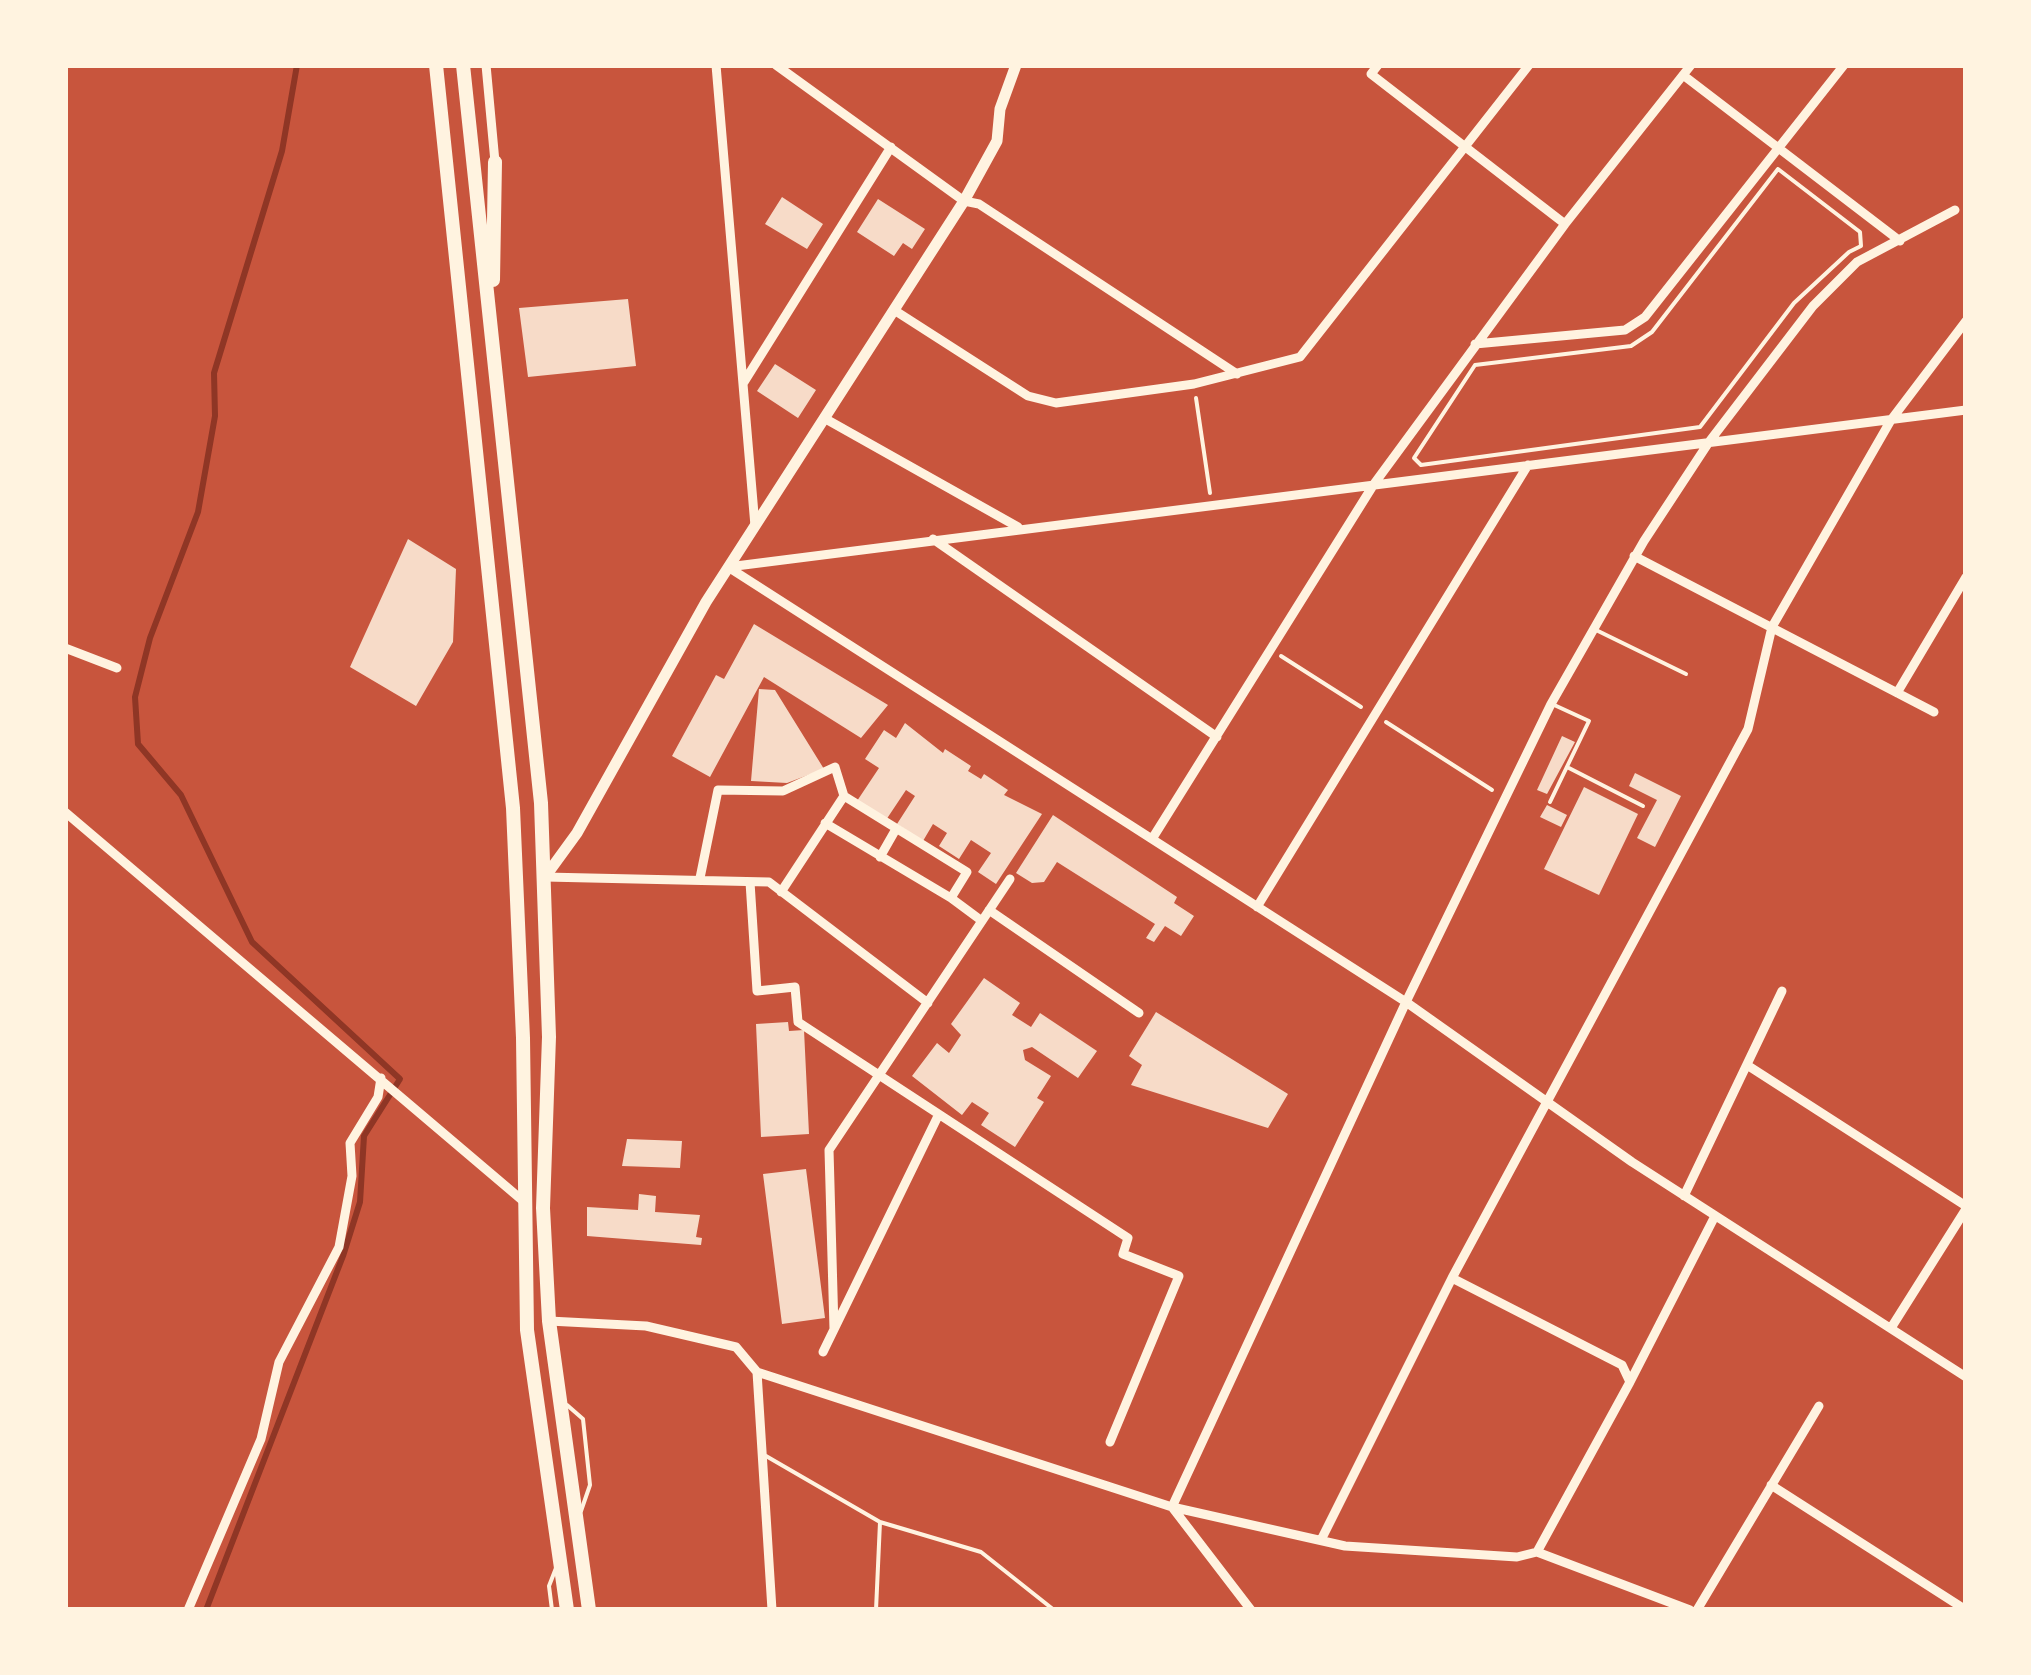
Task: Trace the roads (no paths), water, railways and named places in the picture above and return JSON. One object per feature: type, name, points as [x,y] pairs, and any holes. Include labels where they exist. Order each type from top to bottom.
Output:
[{"type":"main road","points":[[436,65],[513,808],[523,1038],[522,1200],[527,1330],[567,1610]]},
{"type":"main road","points":[[463,65],[542,803],[549,1036],[543,1208],[549,1321],[589,1610]]},
{"type":"main road","points":[[491,346],[495,162]]},
{"type":"street","points":[[486,65],[495,162]]},
{"type":"street","points":[[716,65],[754,526]]},
{"type":"street","points":[[776,65],[964,201],[979,204],[1238,374]]},
{"type":"street","points":[[545,877],[577,833],[728,567],[964,201],[996,141],[1000,109],[1016,65]]},
{"type":"street","points":[[894,310],[1028,396],[1056,403],[1194,384],[1300,357],[1528,65]]},
{"type":"street","points":[[1152,839],[1374,484],[1565,224],[1691,65]]},
{"type":"street","points":[[1475,344],[1624,330],[1645,318],[1844,65]]},
{"type":"street","points":[[1374,69],[1464,148],[1565,224]]},
{"type":"street","points":[[1683,74],[1900,241]]},
{"type":"street","points":[[742,384],[891,148]]},
{"type":"street","points":[[1172,1508],[1504,798],[1634,556],[1709,442],[1813,306],[1857,262],[1955,210]]},
{"type":"street","points":[[1320,1540],[1452,1278],[1748,729],[1772,627],[1891,420],[1966,321]]},
{"type":"street","points":[[728,567],[1966,410]]},
{"type":"street","points":[[824,418],[1020,528]]},
{"type":"street","points":[[1257,907],[1528,465]]},
{"type":"street","points":[[934,539],[1217,737]]},
{"type":"street","points":[[1634,556],[1934,712]]},
{"type":"street","points":[[728,567],[1406,1002],[1684,1196],[1966,1376]]},
{"type":"street","points":[[1897,693],[1966,577]]},
{"type":"street","points":[[65,648],[117,668]]},
{"type":"street","points":[[700,878],[718,790],[783,791],[835,768],[844,796],[967,872],[950,898]]},
{"type":"street","points":[[781,892],[844,796]]},
{"type":"street","points":[[65,812],[522,1200]]},
{"type":"street","points":[[825,823],[982,921]]},
{"type":"street","points":[[880,856],[896,829]]},
{"type":"street","points":[[545,877],[768,882],[928,1003]]},
{"type":"street","points":[[834,1329],[829,1150],[1010,879]]},
{"type":"street","points":[[750,882],[757,991],[796,987],[798,1022],[1128,1238],[1123,1254],[1180,1276],[1110,1442]]},
{"type":"street","points":[[989,910],[1139,1013]]},
{"type":"street","points":[[1684,1196],[1782,991]]},
{"type":"street","points":[[1747,1065],[1966,1208],[1891,1328]]},
{"type":"street","points":[[188,1610],[261,1439],[279,1362],[339,1247],[352,1176],[350,1143],[384,1081]]},
{"type":"street","points":[[823,1352],[938,1116]]},
{"type":"street","points":[[1537,1552],[1715,1216]]},
{"type":"street","points":[[1452,1278],[1622,1364],[1630,1382]]},
{"type":"street","points":[[549,1321],[646,1326],[736,1347],[757,1372],[1172,1508],[1320,1540],[1517,1557],[1537,1552],[1693,1610],[1818,1406]]},
{"type":"street","points":[[757,1372],[772,1610]]},
{"type":"street","points":[[1771,1485],[1966,1610]]},
{"type":"street","points":[[1172,1508],[1250,1610]]},
{"type":"lane","points":[[1593,628],[1686,674]]},
{"type":"lane","points":[[1550,802],[1589,721],[1552,704]]},
{"type":"lane","points":[[1567,767],[1643,806]]},
{"type":"lane","points":[[762,1454],[880,1522],[981,1552],[1054,1610]]},
{"type":"lane","points":[[876,1610],[880,1522]]},
{"type":"lane","points":[[552,1610],[549,1586],[560,1560]]},
{"type":"waterway","points":[[206,1610],[343,1256],[360,1202],[364,1136],[400,1079],[252,942],[181,795],[138,744],[135,697],[150,638],[198,512],[215,416],[214,373],[282,151],[297,65]]}]
